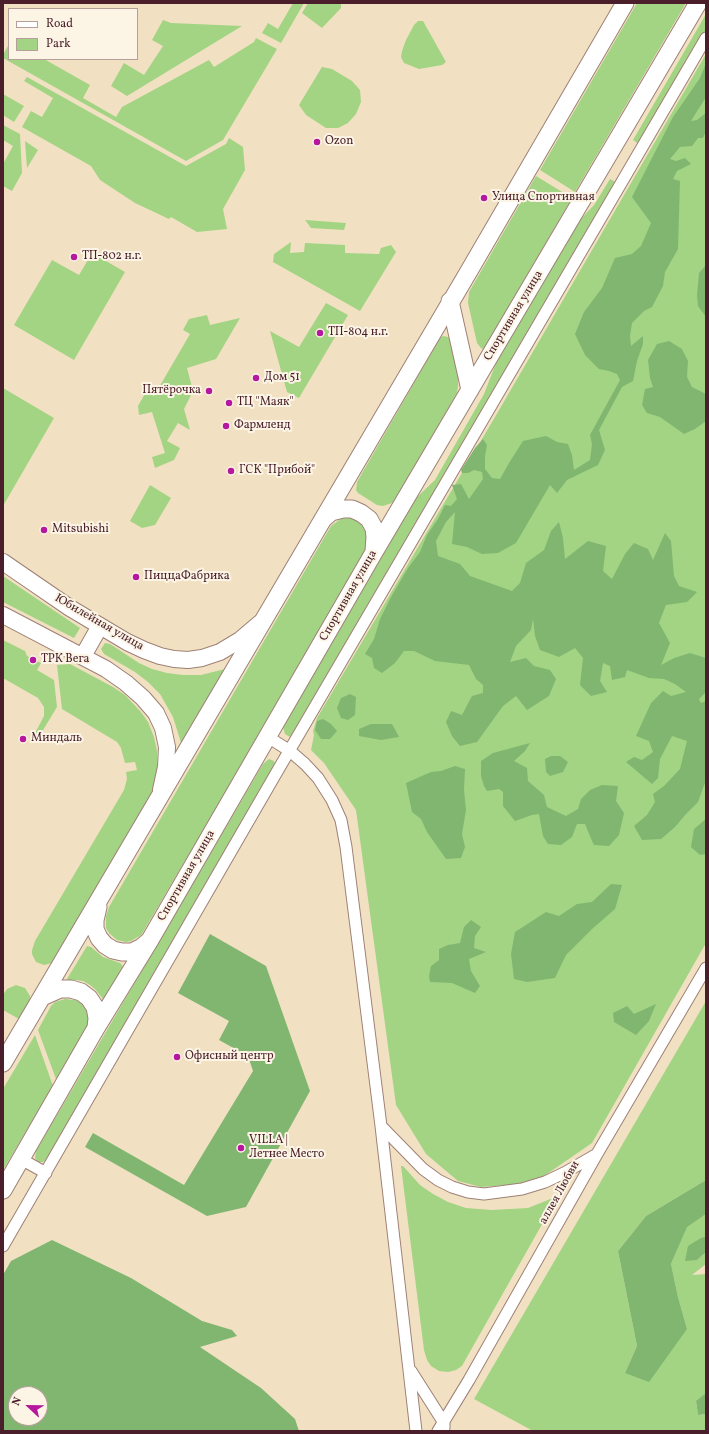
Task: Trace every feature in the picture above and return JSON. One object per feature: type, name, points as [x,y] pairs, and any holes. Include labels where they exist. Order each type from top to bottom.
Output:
[{"type":"main road","points":[[3,1063],[625,3]]},
{"type":"main road","name":"Спортивная улица","points":[[3,1190],[96,1028],[150,940],[373,554],[698,3]]},
{"type":"main road","points":[[450,301],[470,390]]},
{"type":"main road","points":[[322,520],[331,512],[343,509],[352,509],[362,513],[374,528],[375,537],[373,554]]},
{"type":"main road","name":"Юбилейная улица","points":[[3,562],[70,608],[100,626],[144,650],[160,656],[188,660],[202,658],[220,652],[240,640],[264,619]]},
{"type":"main road","points":[[3,615],[106,669],[126,683],[156,713],[163,728],[167,747],[166,767],[159,797]]},
{"type":"main road","points":[[83,656],[100,626]]},
{"type":"main road","points":[[102,896],[95,920],[97,933],[105,945],[113,950],[132,952],[142,947],[150,940]]},
{"type":"main road","points":[[42,997],[60,989],[71,989],[81,992],[90,998],[95,1007],[97,1018],[96,1028]]},
{"type":"street","points":[[3,1246],[241,833],[706,38]]},
{"type":"street","points":[[268,737],[290,751],[318,778],[332,800],[341,820],[346,847],[381,1126],[416,1431]]},
{"type":"street","name":"аллея Любви","points":[[442,1428],[706,968]]},
{"type":"street","points":[[381,1126],[423,1169],[438,1180],[452,1187],[468,1192],[484,1194],[522,1189],[545,1182],[598,1154]]},
{"type":"street","points":[[21,1158],[46,1173]]},
{"type":"street","points":[[410,1369],[442,1428]]},
{"type":"green space","points":[[293,3],[304,3],[281,43],[262,33],[268,23],[278,29]]},
{"type":"green space","points":[[308,3],[341,3],[341,8],[322,28],[302,13]]},
{"type":"green space","points":[[637,3],[686,3],[575,192],[540,170]]},
{"type":"green space","points":[[706,14],[706,32],[640,145],[633,140]]},
{"type":"green space","points":[[163,20],[171,23],[242,26],[127,96],[111,86],[124,63],[144,75],[163,46],[152,40]]},
{"type":"green space","points":[[418,21],[423,21],[446,62],[442,65],[419,69],[404,63],[401,57],[402,51],[414,25]]},
{"type":"green space","points":[[256,38],[277,49],[223,140],[186,161],[3,58],[8,46],[8,60],[46,60],[90,85],[83,98],[116,117],[122,107],[209,60],[214,67],[254,42]]},
{"type":"green space","points":[[706,54],[706,943],[592,1143],[544,1176],[519,1184],[481,1187],[458,1181],[426,1154],[396,1105],[356,810],[324,763],[311,750],[314,735],[313,731],[317,718],[495,417]]},
{"type":"green space","points":[[706,63],[706,97],[691,121],[697,120],[706,113],[706,131],[703,138],[698,138],[692,146],[680,147],[670,159],[676,161],[685,158],[691,164],[677,171],[673,179],[680,181],[678,249],[665,272],[663,286],[652,307],[644,311],[632,323],[630,336],[631,346],[643,336],[643,344],[637,361],[633,381],[622,387],[599,430],[605,450],[598,465],[567,480],[557,493],[550,485],[516,543],[498,553],[482,554],[467,547],[452,544],[455,512],[446,522],[436,541],[438,556],[460,564],[470,576],[512,591],[520,583],[526,563],[544,550],[551,531],[559,522],[563,538],[565,559],[588,541],[606,546],[603,571],[612,579],[625,554],[634,543],[648,549],[653,560],[665,533],[671,541],[674,576],[679,586],[697,592],[687,602],[666,605],[659,623],[670,643],[661,665],[674,658],[690,653],[706,658],[706,692],[699,699],[701,703],[706,701],[706,780],[698,802],[675,827],[661,839],[642,840],[634,826],[647,815],[655,802],[653,794],[664,786],[680,769],[687,741],[672,736],[660,759],[658,778],[652,784],[626,762],[634,757],[642,760],[653,752],[649,741],[636,736],[651,703],[663,691],[671,696],[686,692],[675,684],[664,679],[649,678],[627,670],[625,677],[612,680],[610,666],[603,663],[600,681],[607,692],[591,696],[580,685],[583,658],[575,648],[559,657],[540,650],[535,636],[533,619],[531,630],[516,646],[510,662],[526,658],[534,666],[550,670],[556,679],[549,696],[527,710],[516,696],[503,706],[477,742],[460,746],[452,736],[446,722],[451,711],[462,715],[472,696],[483,693],[483,685],[476,679],[469,665],[435,661],[414,651],[404,651],[395,663],[382,673],[374,668],[372,658],[365,654],[374,639],[380,619],[391,597],[408,568],[420,552],[427,535],[438,519],[445,505],[451,506],[457,499],[452,485],[461,484],[469,499],[483,479],[482,472],[474,470],[468,473],[462,473],[461,470],[475,448],[483,439],[487,445],[485,469],[492,478],[500,479],[523,441],[546,436],[557,442],[568,444],[572,455],[574,470],[590,460],[592,444],[590,435],[620,380],[617,374],[599,369],[585,355],[575,334],[584,312],[602,288],[615,258],[632,254],[641,246],[651,223],[632,197],[673,117],[700,78]]},
{"type":"green space","points":[[322,67],[332,69],[352,81],[360,90],[361,102],[356,114],[348,123],[338,128],[326,128],[306,115],[299,105]]},
{"type":"green space","points":[[27,77],[186,166],[226,144],[229,138],[243,147],[245,170],[223,209],[227,229],[197,232],[171,217],[169,219],[135,203],[100,180],[91,166],[22,127],[31,111],[42,117],[53,98],[24,81]]},
{"type":"green space","points":[[3,94],[24,106],[14,122],[3,115]]},
{"type":"green space","points":[[3,125],[20,134],[22,173],[12,191],[3,186],[3,164],[13,146],[3,140]]},
{"type":"green space","points":[[25,141],[38,150],[27,168]]},
{"type":"green space","points":[[536,176],[572,198],[483,349],[477,343],[468,303],[469,292]]},
{"type":"green space","points":[[610,179],[619,184],[293,736],[290,737],[285,734],[283,727],[416,498],[435,480],[484,394],[498,358],[577,223],[594,205]]},
{"type":"green space","points":[[305,220],[346,223],[344,230],[311,228]]},
{"type":"green space","points":[[291,242],[290,253],[304,252],[305,243],[345,245],[345,253],[379,254],[381,248],[391,245],[396,252],[360,311],[273,262],[274,254]]},
{"type":"green space","points":[[92,253],[125,272],[74,360],[14,325],[52,260],[79,275]]},
{"type":"green space","points":[[706,265],[706,317],[698,306],[697,295],[699,273]]},
{"type":"green space","points":[[326,303],[348,315],[299,398],[287,392],[270,331],[299,347]]},
{"type":"green space","points":[[207,315],[210,325],[240,318],[216,359],[187,368],[193,391],[184,409],[190,430],[178,423],[167,441],[180,448],[174,460],[155,468],[152,457],[165,453],[152,412],[139,415],[138,406],[146,392],[154,396],[190,334],[183,330],[189,319]]},
{"type":"green space","points":[[443,336],[450,339],[458,374],[457,393],[395,502],[383,506],[377,505],[358,493],[356,490],[357,482],[440,338]]},
{"type":"green space","points":[[669,341],[682,349],[688,361],[687,377],[692,387],[706,394],[706,421],[695,429],[684,434],[660,417],[647,413],[642,405],[645,389],[653,387],[650,378],[648,360],[657,344]]},
{"type":"green space","points":[[3,388],[54,418],[3,506]]},
{"type":"green space","points":[[150,485],[171,498],[155,525],[142,528],[130,521]]},
{"type":"green space","points":[[354,517],[367,526],[368,550],[143,932],[131,941],[126,942],[117,940],[106,928],[106,916],[109,907],[331,526],[342,518]]},
{"type":"green space","points":[[3,576],[80,628],[74,638],[3,602]]},
{"type":"green space","points":[[3,640],[25,651],[27,656],[41,663],[37,670],[54,680],[57,707],[37,740],[33,737],[44,716],[44,707],[38,698],[3,678]]},
{"type":"green space","points":[[105,643],[110,644],[139,663],[152,669],[167,673],[201,675],[225,669],[182,746],[173,717],[160,694],[135,672],[104,654],[101,649]]},
{"type":"green space","points":[[70,664],[125,695],[141,712],[148,722],[154,737],[157,751],[157,769],[153,790],[148,802],[56,960],[52,963],[44,965],[36,962],[32,954],[35,941],[124,790],[127,779],[126,772],[137,770],[135,762],[125,763],[121,748],[117,742],[62,709],[57,665]]},
{"type":"green space","points":[[350,694],[356,697],[355,715],[348,720],[341,718],[337,708],[341,698]]},
{"type":"green space","points":[[323,719],[331,724],[337,731],[330,739],[321,739],[315,730],[317,721]]},
{"type":"green space","points":[[371,724],[392,724],[399,737],[381,740],[359,736],[359,729]]},
{"type":"green space","points":[[530,743],[525,751],[514,761],[527,768],[528,781],[544,795],[547,807],[566,816],[578,809],[581,799],[590,790],[602,785],[618,786],[616,801],[624,813],[619,835],[609,846],[594,845],[585,824],[577,824],[572,837],[561,845],[548,844],[543,836],[539,814],[515,821],[503,806],[503,792],[499,789],[487,791],[481,776],[481,761],[493,753]]},
{"type":"green space","points":[[551,756],[560,756],[568,762],[563,772],[550,776],[546,772],[545,759]]},
{"type":"green space","points":[[269,759],[274,761],[275,764],[48,1158],[43,1162],[38,1162],[35,1158],[36,1151],[263,764]]},
{"type":"green space","points":[[455,766],[465,769],[464,790],[466,810],[462,834],[465,847],[461,858],[446,859],[427,832],[421,819],[412,812],[406,783],[431,772],[441,771]]},
{"type":"green space","points":[[706,819],[706,854],[700,855],[691,847],[694,829]]},
{"type":"green space","points":[[611,884],[622,885],[615,909],[566,955],[555,978],[527,982],[514,979],[511,954],[515,932],[546,912],[559,916],[577,904],[592,902]]},
{"type":"green space","points":[[471,920],[481,927],[475,936],[474,948],[486,952],[469,959],[471,971],[480,986],[475,993],[452,983],[430,982],[429,976],[431,966],[439,960],[439,949],[448,945],[460,943],[464,927]]},
{"type":"green space","points":[[210,934],[266,966],[310,1091],[246,1207],[207,1216],[85,1147],[93,1133],[184,1185],[253,1071],[248,1056],[219,1040],[229,1021],[178,993]]},
{"type":"green space","points":[[87,946],[91,947],[103,957],[120,963],[123,966],[103,999],[95,989],[83,981],[70,981],[67,979]]},
{"type":"green space","points":[[16,985],[25,988],[30,996],[30,1001],[19,1019],[3,1010],[3,995],[7,989]]},
{"type":"green space","points":[[65,999],[76,1000],[84,1006],[89,1016],[89,1022],[56,1079],[38,1030],[51,1006],[55,1002]]},
{"type":"green space","points":[[706,1001],[706,1180],[646,1216],[618,1251],[637,1346],[625,1373],[687,1329],[671,1264],[687,1226],[706,1214],[706,1236],[701,1238],[697,1260],[706,1252],[706,1264],[692,1275],[706,1274],[706,1393],[696,1402],[698,1415],[706,1414],[706,1431],[533,1431],[474,1399]]},
{"type":"green space","points":[[656,1004],[649,1021],[636,1035],[614,1022],[613,1013],[627,1006],[634,1014]]},
{"type":"green space","points":[[35,1035],[53,1086],[3,1170],[3,1089]]},
{"type":"green space","points":[[401,1166],[403,1166],[420,1185],[433,1194],[448,1202],[466,1208],[492,1210],[528,1208],[558,1196],[462,1366],[456,1370],[448,1372],[439,1371],[431,1366],[427,1360],[424,1350]]},
{"type":"green space","points":[[706,1180],[706,1214],[687,1227],[671,1264],[687,1329],[649,1382],[625,1373],[637,1346],[618,1251],[646,1216]]},
{"type":"green space","points":[[706,1236],[706,1252],[697,1260],[685,1261],[688,1246]]},
{"type":"green space","points":[[52,1240],[131,1278],[202,1321],[232,1330],[237,1336],[200,1347],[261,1388],[295,1419],[299,1431],[3,1431],[3,1275],[11,1261]]},
{"type":"green space","points":[[706,1393],[706,1414],[698,1415],[696,1401]]},
{"type":"place","name":"Ozon","points":[[317,142]]},
{"type":"place","name":"Улица Спортивная","points":[[484,198]]},
{"type":"place","name":"ТП-802 н.г.","points":[[74,257]]},
{"type":"place","name":"ТП-804 н.г.","points":[[320,333]]},
{"type":"place","name":"Дом 51","points":[[256,378]]},
{"type":"place","name":"Пятёрочка","points":[[209,391]]},
{"type":"place","name":"ТЦ \"Маяк\"","points":[[229,403]]},
{"type":"place","name":"Фармленд","points":[[226,426]]},
{"type":"place","name":"ГСК \"Прибой\"","points":[[231,471]]},
{"type":"place","name":"Mitsubishi","points":[[44,530]]},
{"type":"place","name":"ПиццаФабрика","points":[[136,577]]},
{"type":"place","name":"ТРК Вега","points":[[33,660]]},
{"type":"place","name":"Миндаль","points":[[23,739]]},
{"type":"place","name":"Офисный центр","points":[[177,1057]]},
{"type":"place","name":"VILLA | Летнее Место","points":[[241,1148]]}]
